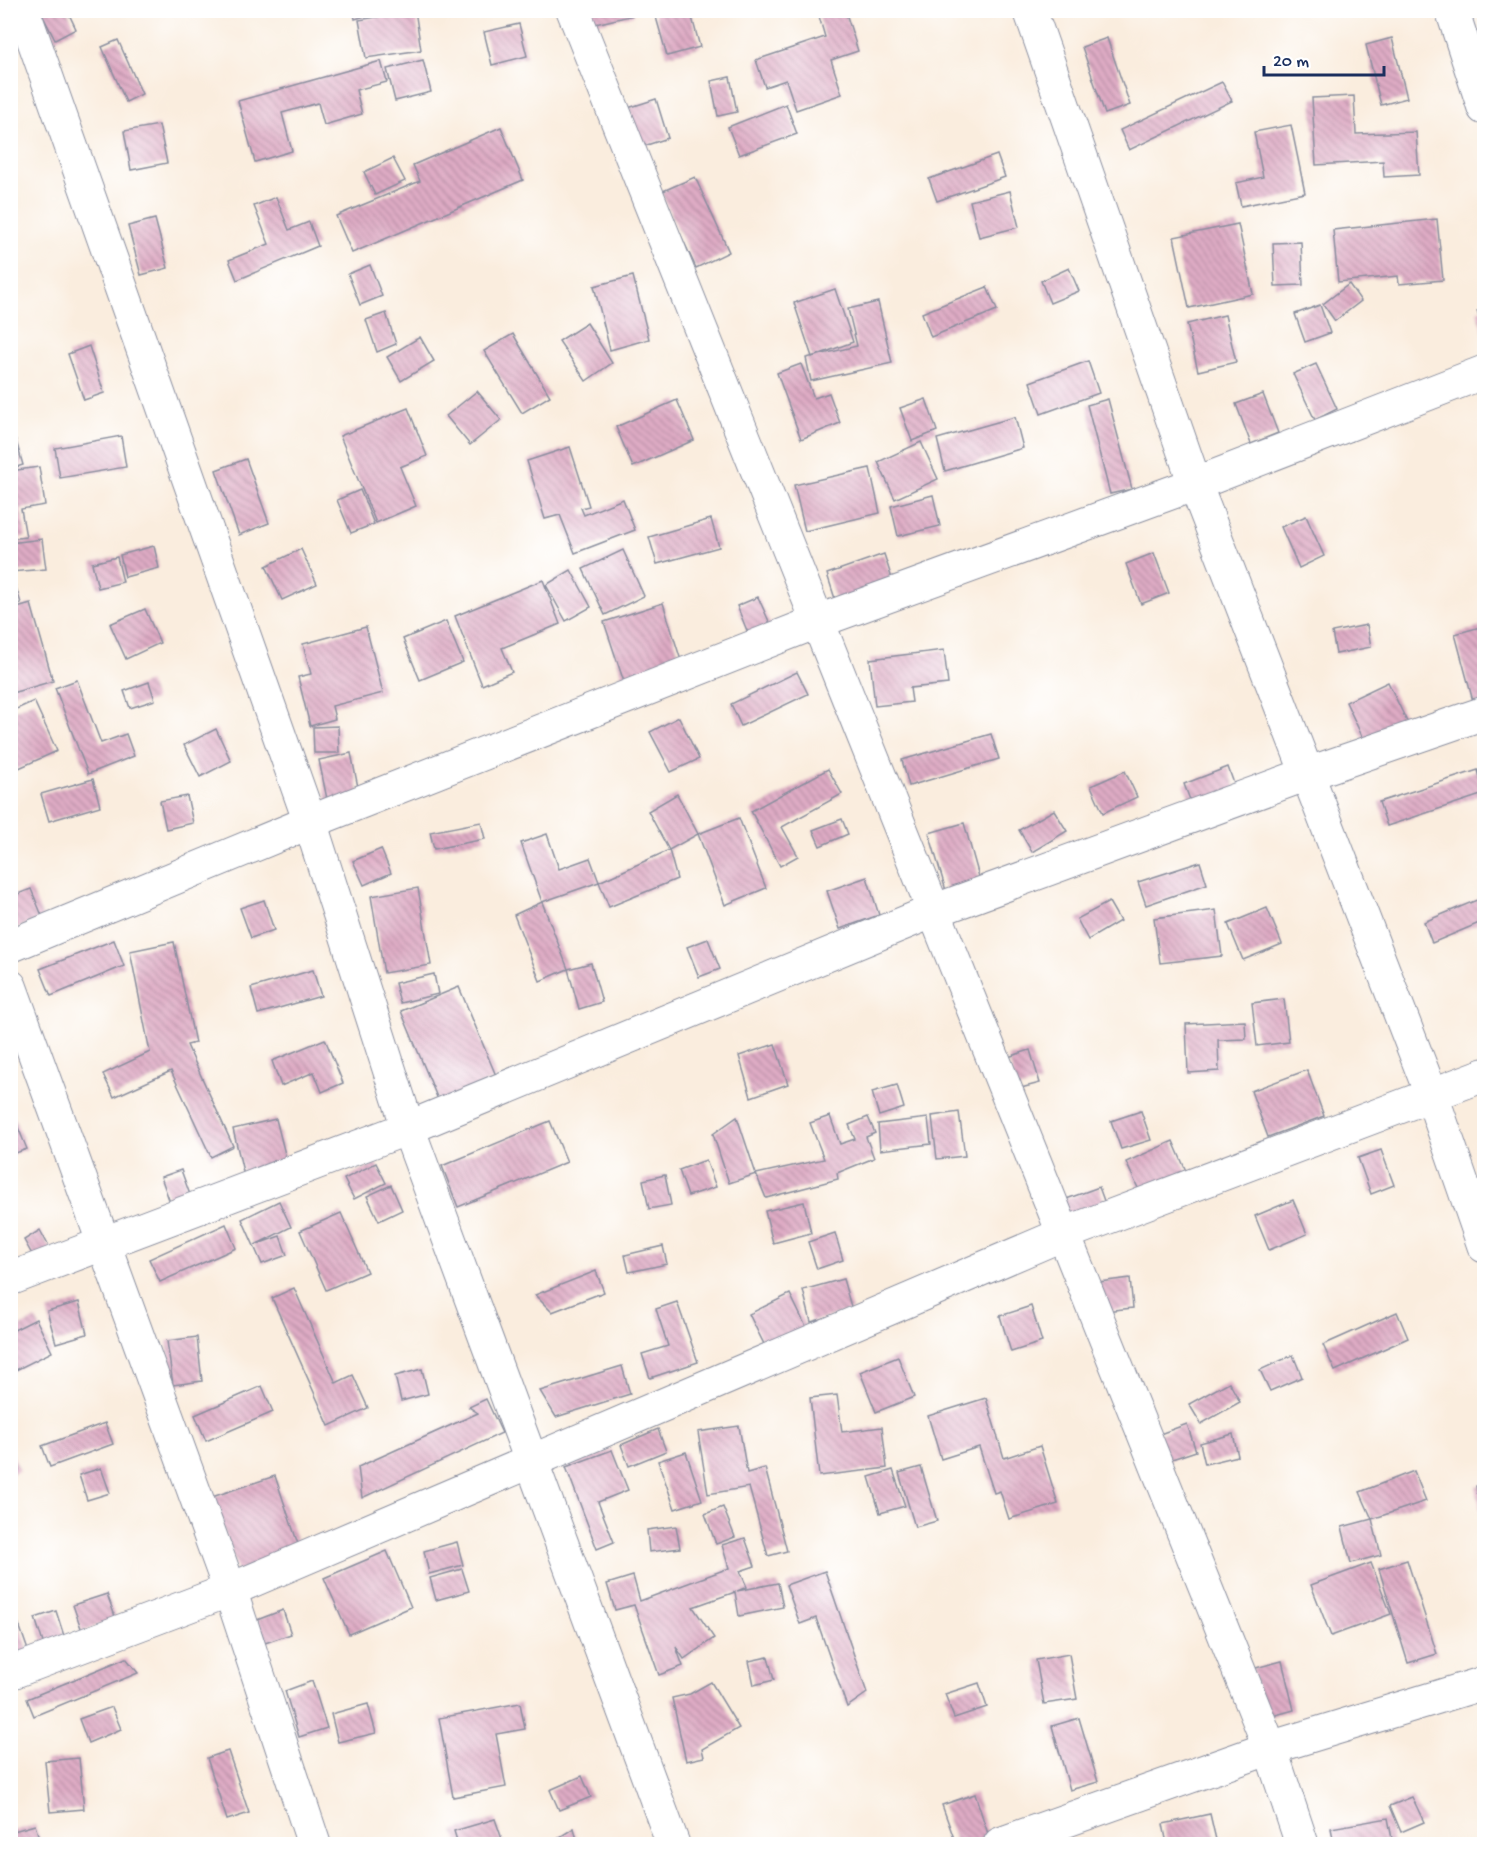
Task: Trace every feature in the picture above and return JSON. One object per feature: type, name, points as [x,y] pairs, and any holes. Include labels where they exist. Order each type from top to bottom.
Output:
[{"type":"street","points":[[22,10],[310,822],[408,1128],[673,1845]]},
{"type":"street","points":[[573,10],[819,621],[931,912],[1270,1748],[1302,1845]]},
{"type":"street","points":[[1030,10],[1195,484],[1432,1096],[1485,1246]]},
{"type":"street","points":[[1452,10],[1485,108]]},
{"type":"street","points":[[10,946],[310,822],[819,621],[1195,484],[1485,372]]},
{"type":"street","points":[[10,1280],[408,1128],[931,912],[1307,774],[1485,713]]},
{"type":"street","points":[[10,986],[230,1590],[314,1845]]},
{"type":"street","points":[[10,1673],[230,1590],[1061,1235],[1485,1075]]},
{"type":"street","points":[[1000,1845],[1270,1748],[1485,1683]]},
{"type":"building","points":[[40,10],[67,10],[76,29],[55,40]]},
{"type":"building","points":[[353,10],[382,10],[382,11],[355,19]]},
{"type":"building","points":[[393,10],[415,10],[421,50],[366,58],[359,20],[394,14]]},
{"type":"building","points":[[588,10],[633,10],[634,15],[591,25]]},
{"type":"building","points":[[654,10],[690,10],[700,47],[667,56]]},
{"type":"building","points":[[825,10],[845,10],[858,51],[831,60],[842,94],[796,110],[786,80],[765,87],[756,60],[825,37],[818,13]]},
{"type":"building","points":[[519,24],[527,56],[492,65],[484,32]]},
{"type":"building","points":[[1107,38],[1130,105],[1105,114],[1082,47]]},
{"type":"building","points":[[1392,38],[1407,98],[1381,105],[1366,45]]},
{"type":"building","points":[[118,40],[142,94],[126,102],[102,47]]},
{"type":"building","points":[[423,60],[431,92],[395,101],[387,69]]},
{"type":"building","points":[[381,61],[387,82],[356,90],[362,114],[324,125],[318,103],[282,113],[292,151],[255,162],[238,101]]},
{"type":"building","points":[[730,77],[737,112],[718,116],[711,81]]},
{"type":"building","points":[[1222,82],[1232,101],[1129,150],[1120,130]]},
{"type":"building","points":[[1354,96],[1356,134],[1416,132],[1419,175],[1384,177],[1383,161],[1316,165],[1312,98]]},
{"type":"building","points":[[656,99],[668,138],[641,147],[628,108]]},
{"type":"building","points":[[786,104],[797,134],[739,155],[728,127]]},
{"type":"building","points":[[159,125],[167,163],[131,170],[124,131]]},
{"type":"building","points":[[1291,125],[1305,193],[1241,206],[1236,183],[1263,177],[1254,132]]},
{"type":"building","points":[[501,127],[523,180],[352,253],[336,216],[420,181],[413,165]]},
{"type":"building","points":[[997,155],[1005,177],[937,201],[929,179]]},
{"type":"building","points":[[393,158],[405,181],[375,195],[364,172]]},
{"type":"building","points":[[695,177],[729,252],[696,268],[661,192]]},
{"type":"building","points":[[1010,191],[1019,227],[979,237],[970,201]]},
{"type":"building","points":[[276,197],[289,230],[309,222],[318,246],[237,280],[229,260],[269,244],[254,206]]},
{"type":"building","points":[[155,219],[168,268],[141,275],[128,226]]},
{"type":"building","points":[[1437,219],[1443,280],[1399,284],[1398,276],[1338,282],[1333,230]]},
{"type":"building","points":[[1238,224],[1253,294],[1189,308],[1174,237]]},
{"type":"building","points":[[1301,242],[1303,285],[1275,286],[1273,243]]},
{"type":"building","points":[[370,265],[382,296],[360,305],[348,274]]},
{"type":"building","points":[[1069,268],[1079,291],[1050,303],[1041,281]]},
{"type":"building","points":[[633,276],[649,339],[610,350],[594,286]]},
{"type":"building","points":[[1349,284],[1361,301],[1335,321],[1323,304]]},
{"type":"building","points":[[987,287],[997,310],[931,337],[922,313]]},
{"type":"building","points":[[835,289],[853,342],[812,357],[794,303]]},
{"type":"building","points":[[878,302],[892,363],[811,381],[806,358],[857,346],[848,309]]},
{"type":"building","points":[[1320,305],[1330,333],[1305,342],[1295,314]]},
{"type":"building","points":[[1484,309],[1484,334],[1477,311]]},
{"type":"building","points":[[386,313],[396,344],[377,352],[366,320]]},
{"type":"building","points":[[1225,315],[1236,362],[1198,371],[1187,324]]},
{"type":"building","points":[[587,323],[612,363],[586,381],[559,341]]},
{"type":"building","points":[[513,334],[550,396],[522,413],[484,351]]},
{"type":"building","points":[[420,337],[434,361],[401,381],[387,357]]},
{"type":"building","points":[[89,346],[104,393],[84,400],[68,354]]},
{"type":"building","points":[[1088,361],[1099,393],[1041,414],[1030,382]]},
{"type":"building","points":[[801,364],[814,398],[829,393],[840,423],[801,439],[777,373]]},
{"type":"building","points":[[1316,364],[1337,409],[1315,420],[1293,374]]},
{"type":"building","points":[[477,391],[501,420],[470,445],[446,416]]},
{"type":"building","points":[[1263,394],[1278,433],[1251,444],[1236,404]]},
{"type":"building","points":[[926,399],[937,431],[912,441],[900,408]]},
{"type":"building","points":[[1108,399],[1132,489],[1110,494],[1087,405]]},
{"type":"building","points":[[677,400],[694,440],[633,467],[616,427]]},
{"type":"building","points":[[408,408],[427,456],[400,467],[416,506],[376,523],[340,436]]},
{"type":"building","points":[[1015,417],[1023,448],[945,471],[937,439]]},
{"type":"building","points":[[10,420],[23,465],[10,469]]},
{"type":"building","points":[[121,436],[126,467],[60,478],[55,448]]},
{"type":"building","points":[[921,442],[938,479],[895,499],[878,462]]},
{"type":"building","points":[[570,447],[589,506],[581,508],[584,515],[623,499],[635,530],[575,553],[560,515],[545,519],[527,461]]},
{"type":"building","points":[[246,459],[269,523],[239,535],[216,470]]},
{"type":"building","points":[[39,467],[45,505],[21,509],[26,537],[10,539],[10,471]]},
{"type":"building","points":[[870,468],[880,513],[805,531],[794,485]]},
{"type":"building","points":[[360,490],[374,524],[351,533],[337,500]]},
{"type":"building","points":[[933,495],[940,526],[898,536],[891,506]]},
{"type":"building","points":[[1306,516],[1324,556],[1299,568],[1281,527]]},
{"type":"building","points":[[711,519],[719,547],[657,564],[649,537]]},
{"type":"building","points":[[42,539],[46,569],[10,572],[10,543]]},
{"type":"building","points":[[154,546],[159,568],[125,577],[120,555]]},
{"type":"building","points":[[301,549],[317,584],[282,600],[266,566]]},
{"type":"building","points":[[623,550],[644,596],[605,615],[583,569]]},
{"type":"building","points":[[1154,553],[1169,593],[1141,604],[1126,564]]},
{"type":"building","points":[[884,554],[894,585],[837,605],[827,574]]},
{"type":"building","points":[[117,557],[123,582],[98,588],[92,563]]},
{"type":"building","points":[[571,570],[591,607],[566,621],[546,585]]},
{"type":"building","points":[[543,580],[560,624],[502,648],[512,672],[482,685],[455,616]]},
{"type":"building","points":[[14,581],[21,603],[10,606],[10,582]]},
{"type":"building","points":[[758,597],[772,628],[750,638],[737,606]]},
{"type":"building","points":[[663,603],[683,667],[625,685],[604,622]]},
{"type":"building","points":[[31,604],[53,681],[12,693],[10,610]]},
{"type":"building","points":[[145,609],[160,643],[126,659],[110,624]]},
{"type":"building","points":[[446,621],[463,662],[420,680],[403,639]]},
{"type":"building","points":[[1367,625],[1371,647],[1336,654],[1332,632]]},
{"type":"building","points":[[1484,626],[1484,702],[1474,705],[1455,634]]},
{"type":"building","points":[[366,627],[383,693],[332,706],[335,719],[310,726],[298,677],[311,674],[303,644]]},
{"type":"building","points":[[944,650],[948,684],[910,688],[912,702],[875,706],[870,659]]},
{"type":"building","points":[[797,672],[808,694],[741,726],[731,704]]},
{"type":"building","points":[[77,680],[101,743],[126,734],[134,756],[88,774],[55,688]]},
{"type":"building","points":[[149,682],[155,700],[130,708],[124,691]]},
{"type":"building","points":[[1388,682],[1410,728],[1368,749],[1346,702]]},
{"type":"building","points":[[34,701],[57,751],[10,772],[10,712]]},
{"type":"building","points":[[679,717],[699,759],[671,772],[650,732]]},
{"type":"building","points":[[338,726],[339,753],[314,753],[313,727]]},
{"type":"building","points":[[216,729],[231,761],[200,777],[184,745]]},
{"type":"building","points":[[991,734],[999,759],[909,786],[902,760]]},
{"type":"building","points":[[351,753],[360,797],[328,804],[319,760]]},
{"type":"building","points":[[1228,767],[1236,789],[1192,805],[1184,784]]},
{"type":"building","points":[[828,769],[842,794],[782,827],[798,856],[780,866],[751,811]]},
{"type":"building","points":[[1478,770],[1484,794],[1387,826],[1379,802]]},
{"type":"building","points":[[1125,771],[1137,797],[1103,813],[1091,786]]},
{"type":"building","points":[[93,779],[100,806],[49,821],[41,794]]},
{"type":"building","points":[[677,794],[698,834],[669,850],[648,811]]},
{"type":"building","points":[[187,796],[193,823],[166,829],[160,801]]},
{"type":"building","points":[[1054,810],[1067,831],[1032,852],[1019,830]]},
{"type":"building","points":[[739,818],[766,888],[725,905],[698,834]]},
{"type":"building","points":[[842,819],[848,834],[820,846],[813,830]]},
{"type":"building","points":[[481,822],[485,839],[434,849],[430,832]]},
{"type":"building","points":[[964,823],[983,891],[949,901],[929,833]]},
{"type":"building","points":[[547,834],[559,869],[590,858],[599,882],[542,902],[521,843]]},
{"type":"building","points":[[381,849],[391,873],[364,885],[353,861]]},
{"type":"building","points":[[669,850],[677,879],[609,907],[599,882]]},
{"type":"building","points":[[1200,862],[1207,884],[1146,905],[1138,882]]},
{"type":"building","points":[[867,877],[879,915],[840,929],[827,891]]},
{"type":"building","points":[[418,888],[431,965],[384,973],[371,896]]},
{"type":"building","points":[[31,889],[43,918],[10,931],[10,897]]},
{"type":"building","points":[[1484,897],[1484,921],[1432,943],[1424,922]]},
{"type":"building","points":[[264,900],[274,930],[251,938],[240,908]]},
{"type":"building","points":[[542,902],[568,969],[540,981],[514,915]]},
{"type":"building","points":[[1109,902],[1120,921],[1088,940],[1077,919]]},
{"type":"building","points":[[1267,908],[1282,944],[1243,960],[1228,924]]},
{"type":"building","points":[[1216,910],[1222,956],[1160,963],[1154,918]]},
{"type":"building","points":[[708,939],[720,969],[699,977],[687,947]]},
{"type":"building","points":[[114,940],[124,966],[51,996],[40,969]]},
{"type":"building","points":[[174,942],[195,1043],[187,1045],[233,1146],[211,1157],[171,1071],[114,1097],[103,1074],[150,1052],[130,951]]},
{"type":"building","points":[[591,963],[602,1002],[579,1009],[568,969]]},
{"type":"building","points":[[313,970],[321,996],[258,1014],[251,988]]},
{"type":"building","points":[[434,974],[438,994],[400,1003],[395,983]]},
{"type":"building","points":[[459,987],[497,1078],[439,1102],[401,1011]]},
{"type":"building","points":[[1284,999],[1289,1042],[1257,1046],[1252,1003]]},
{"type":"building","points":[[1245,1021],[1246,1039],[1218,1040],[1219,1071],[1188,1073],[1186,1024]]},
{"type":"building","points":[[325,1039],[343,1083],[322,1092],[314,1072],[281,1086],[272,1061]]},
{"type":"building","points":[[775,1044],[788,1084],[751,1097],[739,1056]]},
{"type":"building","points":[[1030,1050],[1040,1083],[1017,1089],[1008,1057]]},
{"type":"building","points":[[1307,1070],[1324,1116],[1268,1137],[1251,1091]]},
{"type":"building","points":[[897,1085],[904,1108],[879,1116],[872,1092]]},
{"type":"building","points":[[10,1108],[27,1149],[10,1155]]},
{"type":"building","points":[[1141,1111],[1151,1140],[1121,1149],[1111,1121]]},
{"type":"building","points":[[959,1112],[965,1156],[937,1159],[932,1116]]},
{"type":"building","points":[[830,1116],[840,1144],[855,1139],[849,1125],[868,1117],[875,1133],[866,1137],[874,1158],[837,1173],[838,1179],[766,1198],[756,1174],[824,1159],[810,1123]]},
{"type":"building","points":[[737,1117],[756,1174],[729,1183],[713,1134]]},
{"type":"building","points":[[928,1118],[931,1144],[880,1150],[878,1124]]},
{"type":"building","points":[[276,1119],[288,1166],[244,1176],[233,1129]]},
{"type":"building","points":[[550,1121],[567,1162],[458,1207],[442,1166]]},
{"type":"building","points":[[1173,1141],[1190,1180],[1144,1201],[1126,1162]]},
{"type":"building","points":[[1381,1150],[1394,1185],[1371,1194],[1358,1158]]},
{"type":"building","points":[[706,1160],[716,1187],[688,1196],[679,1170]]},
{"type":"building","points":[[376,1163],[386,1183],[354,1199],[344,1179]]},
{"type":"building","points":[[181,1170],[193,1203],[173,1211],[161,1177]]},
{"type":"building","points":[[665,1175],[671,1205],[649,1209],[643,1180]]},
{"type":"building","points":[[391,1185],[402,1210],[379,1221],[367,1196]]},
{"type":"building","points":[[1099,1187],[1107,1209],[1050,1230],[1042,1208]]},
{"type":"building","points":[[1293,1200],[1307,1234],[1269,1250],[1255,1216]]},
{"type":"building","points":[[279,1201],[291,1227],[255,1245],[280,1236],[287,1255],[262,1264],[242,1219]]},
{"type":"building","points":[[804,1202],[811,1233],[773,1243],[765,1211]]},
{"type":"building","points":[[341,1213],[367,1272],[326,1290],[300,1231]]},
{"type":"building","points":[[226,1224],[236,1248],[160,1282],[149,1259]]},
{"type":"building","points":[[40,1230],[54,1256],[38,1265],[24,1240]]},
{"type":"building","points":[[835,1233],[843,1260],[817,1269],[808,1242]]},
{"type":"building","points":[[663,1246],[667,1264],[629,1272],[625,1255]]},
{"type":"building","points":[[596,1271],[604,1292],[552,1312],[535,1295]]},
{"type":"building","points":[[1130,1278],[1133,1308],[1094,1312],[1091,1283]]},
{"type":"building","points":[[843,1279],[852,1310],[811,1322],[803,1290]]},
{"type":"building","points":[[294,1288],[336,1383],[353,1375],[368,1408],[329,1426],[272,1298]]},
{"type":"building","points":[[790,1294],[807,1329],[766,1348],[749,1314]]},
{"type":"building","points":[[79,1302],[87,1334],[56,1343],[47,1311]]},
{"type":"building","points":[[677,1302],[698,1362],[650,1378],[642,1354],[668,1346],[656,1309]]},
{"type":"building","points":[[1031,1306],[1042,1342],[1011,1352],[1000,1316]]},
{"type":"building","points":[[1397,1312],[1408,1338],[1335,1371],[1323,1345]]},
{"type":"building","points":[[36,1319],[52,1352],[10,1373],[10,1332]]},
{"type":"building","points":[[197,1337],[202,1381],[173,1385],[167,1341]]},
{"type":"building","points":[[1293,1355],[1302,1377],[1270,1391],[1260,1370]]},
{"type":"building","points":[[898,1357],[914,1397],[876,1412],[860,1372]]},
{"type":"building","points":[[622,1366],[630,1394],[556,1417],[540,1391]]},
{"type":"building","points":[[422,1369],[428,1394],[401,1401],[395,1376]]},
{"type":"building","points":[[1229,1382],[1240,1402],[1201,1424],[1189,1404]]},
{"type":"building","points":[[262,1386],[273,1412],[206,1441],[195,1415]]},
{"type":"building","points":[[837,1395],[842,1432],[882,1427],[887,1468],[819,1476],[810,1398]]},
{"type":"building","points":[[986,1398],[1004,1458],[1040,1446],[1058,1504],[1009,1519],[1000,1491],[994,1493],[979,1447],[941,1459],[928,1416]]},
{"type":"building","points":[[486,1399],[502,1433],[362,1498],[358,1467],[478,1413],[469,1407]]},
{"type":"building","points":[[105,1423],[113,1444],[50,1467],[42,1446]]},
{"type":"building","points":[[1187,1424],[1196,1451],[1157,1464],[1149,1438]]},
{"type":"building","points":[[739,1426],[747,1473],[765,1468],[787,1551],[768,1556],[749,1487],[708,1494],[698,1432]]},
{"type":"building","points":[[658,1429],[666,1451],[629,1466],[621,1445]]},
{"type":"building","points":[[1233,1434],[1238,1456],[1205,1464],[1200,1443]]},
{"type":"building","points":[[11,1450],[19,1470],[11,1474]]},
{"type":"building","points":[[612,1450],[628,1490],[598,1502],[614,1542],[597,1549],[566,1467]]},
{"type":"building","points":[[686,1452],[702,1500],[675,1509],[658,1461]]},
{"type":"building","points":[[921,1467],[937,1521],[915,1527],[899,1473]]},
{"type":"building","points":[[101,1468],[110,1493],[87,1500],[79,1475]]},
{"type":"building","points":[[893,1470],[905,1506],[880,1513],[869,1477]]},
{"type":"building","points":[[1414,1471],[1426,1501],[1372,1519],[1360,1492]]},
{"type":"building","points":[[275,1476],[300,1550],[238,1571],[212,1497]]},
{"type":"building","points":[[1484,1484],[1484,1513],[1481,1514],[1476,1486]]},
{"type":"building","points":[[723,1507],[735,1537],[716,1544],[705,1514]]},
{"type":"building","points":[[1372,1519],[1381,1555],[1351,1563],[1342,1527]]},
{"type":"building","points":[[676,1526],[680,1548],[649,1552],[647,1530]]},
{"type":"building","points":[[745,1538],[755,1566],[740,1571],[747,1587],[737,1591],[778,1583],[783,1607],[739,1616],[735,1592],[693,1607],[714,1638],[684,1659],[676,1647],[683,1666],[659,1675],[634,1605],[615,1610],[607,1584],[633,1576],[640,1601],[729,1568],[722,1545]]},
{"type":"building","points":[[457,1542],[463,1565],[429,1574],[424,1551]]},
{"type":"building","points":[[387,1551],[411,1607],[349,1634],[324,1578]]},
{"type":"building","points":[[1407,1560],[1437,1654],[1408,1663],[1379,1569]]},
{"type":"building","points":[[1371,1563],[1391,1614],[1331,1636],[1311,1585]]},
{"type":"building","points":[[462,1569],[469,1591],[436,1600],[430,1578]]},
{"type":"building","points":[[825,1571],[867,1693],[847,1707],[816,1618],[800,1624],[786,1585]]},
{"type":"building","points":[[107,1594],[116,1619],[82,1631],[73,1605]]},
{"type":"building","points":[[10,1599],[30,1656],[10,1663]]},
{"type":"building","points":[[283,1610],[291,1634],[265,1643],[257,1620]]},
{"type":"building","points":[[56,1611],[66,1642],[45,1649],[35,1618]]},
{"type":"building","points":[[1069,1654],[1077,1699],[1044,1704],[1036,1660]]},
{"type":"building","points":[[768,1657],[774,1680],[754,1685],[749,1661]]},
{"type":"building","points":[[126,1658],[138,1673],[34,1716],[27,1699]]},
{"type":"building","points":[[1282,1661],[1294,1710],[1265,1718],[1252,1669]]},
{"type":"building","points":[[312,1681],[327,1728],[299,1737],[285,1691]]},
{"type":"building","points":[[711,1682],[739,1728],[702,1749],[704,1757],[686,1761],[672,1698],[690,1694]]},
{"type":"building","points":[[979,1683],[987,1707],[954,1718],[945,1694]]},
{"type":"building","points":[[520,1703],[525,1729],[496,1734],[506,1787],[453,1797],[439,1718]]},
{"type":"building","points":[[368,1704],[376,1733],[338,1742],[331,1714]]},
{"type":"building","points":[[112,1707],[121,1729],[88,1743],[79,1719]]},
{"type":"building","points":[[1079,1718],[1098,1782],[1070,1790],[1052,1726]]},
{"type":"building","points":[[228,1751],[249,1813],[227,1820],[207,1758]]},
{"type":"building","points":[[79,1758],[84,1809],[50,1812],[45,1761]]},
{"type":"building","points":[[582,1776],[591,1797],[559,1810],[550,1790]]},
{"type":"building","points":[[975,1794],[989,1837],[968,1844],[956,1844],[942,1805]]},
{"type":"building","points":[[1412,1797],[1424,1822],[1401,1832],[1390,1806]]},
{"type":"building","points":[[1210,1814],[1217,1844],[1167,1844],[1163,1824]]},
{"type":"building","points":[[1388,1818],[1393,1844],[1334,1844],[1331,1828]]},
{"type":"building","points":[[495,1819],[503,1842],[458,1844],[454,1831]]},
{"type":"building","points":[[35,1825],[41,1844],[12,1844],[10,1832]]},
{"type":"building","points":[[574,1828],[578,1844],[556,1844],[555,1840]]}]
